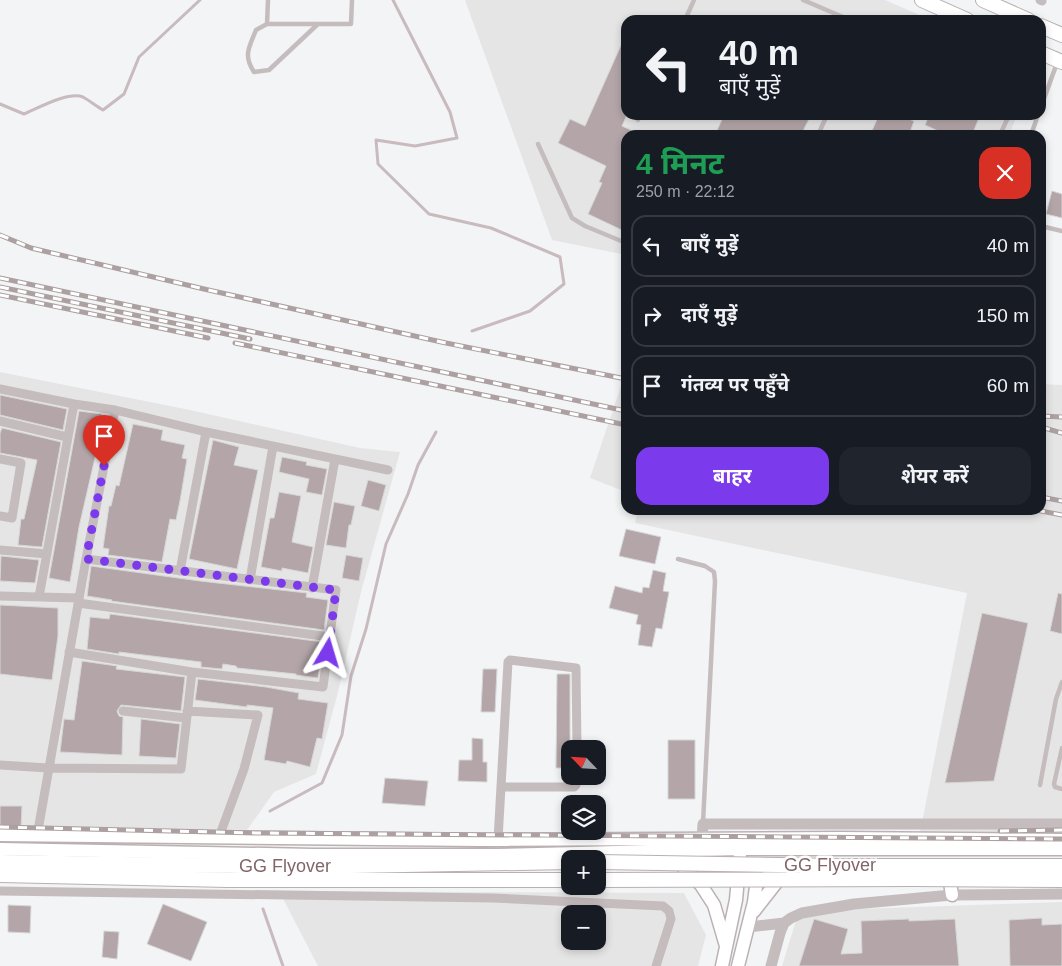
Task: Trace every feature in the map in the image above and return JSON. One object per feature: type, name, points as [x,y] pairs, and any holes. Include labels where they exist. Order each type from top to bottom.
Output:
[{"type":"main road","points":[[922,0],[956,15]]},
{"type":"main road","points":[[983,0],[1017,15]]},
{"type":"main road","points":[[1046,28],[1062,35]]},
{"type":"main road","points":[[1046,55],[1060,61]]},
{"type":"main road","points":[[0,835],[702,840],[741,844]]},
{"type":"main road","points":[[0,849],[159,853],[487,855],[664,850],[741,844],[1062,840]]},
{"type":"main road","points":[[722,966],[736,900],[741,844]]},
{"type":"main road","points":[[760,844],[801,850],[1062,849]]},
{"type":"main road","points":[[738,966],[758,880],[760,844]]},
{"type":"main road","points":[[664,850],[701,885],[714,904],[727,948]]},
{"type":"main road","points":[[749,922],[801,850]]},
{"type":"main road","points":[[944,850],[952,895]]},
{"type":"main road","name":"GG Flyover","points":[[0,862],[298,867],[561,862]]},
{"type":"main road","name":"GG Flyover","points":[[606,862],[839,866],[1062,866]]},
{"type":"main road","name":"GG Flyover","points":[[0,875],[228,880],[561,880]]},
{"type":"main road","name":"GG Flyover","points":[[606,880],[1062,880]]},
{"type":"street","points":[[0,388],[74,404],[115,410],[206,432],[388,470]]},
{"type":"street","points":[[39,597],[74,404]]},
{"type":"street","points":[[36,836],[78,601],[115,410]]},
{"type":"street","points":[[0,421],[67,437]]},
{"type":"street","points":[[180,571],[206,432]]},
{"type":"street","points":[[250,580],[273,446]]},
{"type":"street","points":[[0,459],[21,463],[12,518],[0,516]]},
{"type":"street","points":[[312,588],[335,459]]},
{"type":"street","points":[[0,550],[47,554]]},
{"type":"street","points":[[69,652],[192,672],[323,687],[336,590],[86,559]]},
{"type":"street","points":[[0,596],[78,601],[330,636]]},
{"type":"street","points":[[498,840],[508,662],[510,660],[576,668],[577,740]]},
{"type":"street","points":[[0,765],[48,768],[181,769],[192,672]]},
{"type":"street","points":[[123,711],[258,716],[244,769],[219,838]]},
{"type":"street","points":[[502,787],[574,787],[575,785]]},
{"type":"street","points":[[702,840],[703,824],[1062,824]]},
{"type":"street","points":[[0,891],[493,898],[663,906],[669,911],[670,919],[656,966]]},
{"type":"street","points":[[771,966],[784,923],[802,913],[854,904],[952,895],[1062,894]]},
{"type":"street","points":[[749,922],[784,923]]},
{"type":"lane","points":[[267,24],[268,0]]},
{"type":"lane","points":[[318,24],[269,70],[254,72],[248,62],[248,52],[256,30],[267,24],[318,24],[351,24],[352,0]]},
{"type":"lane","points":[[687,15],[694,0]]},
{"type":"lane","points":[[803,0],[838,15]]},
{"type":"lane","points":[[1046,95],[1060,61]]},
{"type":"lane","points":[[538,144],[572,218],[585,226],[621,241]]},
{"type":"lane","points":[[1046,227],[1062,230]]},
{"type":"lane","points":[[678,559],[710,568],[714,572],[715,581],[703,824]]},
{"type":"lane","points":[[1040,785],[1056,699],[1062,682]]},
{"type":"lane","points":[[1062,748],[1054,786],[1062,788]]},
{"type":"shaded area","points":[[465,0],[885,0],[920,15],[621,15],[621,120],[1015,120],[1011,130],[621,130],[621,254],[552,240]]},
{"type":"shaded area","points":[[0,372],[190,410],[360,448],[400,452],[361,592],[337,696],[316,774],[274,792],[247,830],[0,828]]},
{"type":"shaded area","points":[[1046,384],[1062,385],[1062,831],[919,838],[967,593],[635,523],[637,515],[1046,515]]},
{"type":"shaded area","points":[[621,386],[621,490],[590,478]]},
{"type":"shaded area","points":[[279,891],[561,892],[561,895],[606,895],[606,893],[684,893],[706,935],[698,966],[318,966]]},
{"type":"shaded area","points":[[1062,902],[1062,966],[782,966],[799,911]]},
{"type":"building","points":[[621,45],[621,120],[625,120],[622,126],[631,130],[621,130],[621,230],[588,214],[602,183],[599,182],[606,166],[558,143],[570,119],[585,126]]},
{"type":"building","points":[[722,120],[808,120],[804,130],[717,130]]},
{"type":"building","points":[[877,120],[914,121],[911,130],[872,130]]},
{"type":"building","points":[[927,120],[978,120],[974,130],[936,130],[925,125]]},
{"type":"building","points":[[1052,191],[1062,194],[1062,218],[1046,214]]},
{"type":"building","points":[[0,395],[67,409],[63,430],[0,415]]},
{"type":"building","points":[[79,411],[102,414],[97,449],[79,527],[70,582],[49,578]]},
{"type":"building","points":[[133,424],[163,430],[161,440],[185,445],[182,458],[187,459],[180,501],[176,520],[170,519],[162,562],[108,555],[109,549],[103,548],[109,506],[111,506],[116,485],[119,486]]},
{"type":"building","points":[[2,428],[61,442],[42,547],[18,545],[21,519],[24,519],[37,460],[0,453],[0,433]]},
{"type":"building","points":[[213,440],[239,447],[234,465],[258,470],[237,569],[189,559]]},
{"type":"building","points":[[282,457],[307,462],[306,465],[327,469],[322,495],[306,492],[309,479],[279,472]]},
{"type":"building","points":[[368,480],[386,485],[379,511],[361,506]]},
{"type":"building","points":[[279,492],[301,496],[292,542],[313,547],[308,573],[282,568],[282,571],[261,567],[270,518],[274,518]]},
{"type":"building","points":[[334,502],[355,506],[351,525],[349,525],[346,548],[326,545]]},
{"type":"building","points":[[626,529],[661,537],[655,564],[619,556]]},
{"type":"building","points":[[346,555],[363,558],[359,581],[342,578]]},
{"type":"building","points":[[1,556],[39,560],[35,583],[0,581]]},
{"type":"building","points":[[91,566],[307,593],[306,597],[328,600],[324,630],[111,601],[87,596]]},
{"type":"building","points":[[653,570],[666,573],[663,591],[669,592],[662,629],[656,628],[652,647],[638,645],[641,625],[636,624],[638,615],[609,608],[615,586],[642,593],[643,587],[649,588]]},
{"type":"building","points":[[1058,593],[1062,594],[1062,634],[1050,631]]},
{"type":"building","points":[[0,605],[58,608],[58,636],[52,680],[0,674]]},
{"type":"building","points":[[982,613],[1028,623],[994,781],[945,783]]},
{"type":"building","points":[[110,614],[323,642],[318,678],[237,668],[236,666],[223,664],[222,669],[201,667],[201,662],[87,649],[90,617],[109,619]]},
{"type":"building","points":[[82,661],[117,666],[116,669],[185,677],[181,711],[121,705],[117,711],[119,716],[123,717],[122,755],[60,752],[64,719],[74,720]]},
{"type":"building","points":[[483,669],[497,669],[495,712],[481,712]]},
{"type":"building","points":[[557,674],[570,674],[570,740],[561,740],[561,768],[556,768]]},
{"type":"building","points":[[198,679],[299,693],[298,699],[328,703],[322,739],[317,738],[310,767],[287,761],[286,764],[264,760],[273,708],[247,705],[247,707],[195,700]]},
{"type":"building","points":[[141,719],[180,724],[176,758],[139,756]]},
{"type":"building","points":[[472,738],[483,739],[483,762],[487,762],[487,782],[458,781],[459,760],[472,760]]},
{"type":"building","points":[[668,740],[695,740],[695,799],[668,799]]},
{"type":"building","points":[[385,778],[428,781],[425,806],[382,803]]},
{"type":"building","points":[[0,806],[22,806],[21,827],[0,827]]},
{"type":"building","points":[[163,904],[207,922],[191,961],[147,944]]},
{"type":"building","points":[[8,905],[31,906],[30,933],[8,932]]},
{"type":"building","points":[[1042,918],[1042,925],[1062,924],[1062,966],[1010,966],[1009,920]]},
{"type":"building","points":[[814,919],[848,929],[841,954],[862,953],[861,921],[955,919],[959,966],[799,966]]},
{"type":"building","points":[[104,931],[119,932],[117,959],[102,957]]},
{"type":"waterway","points":[[0,104],[24,114],[62,98],[77,96],[83,97],[103,110],[124,94],[139,57],[200,0]]},
{"type":"waterway","points":[[393,0],[450,112],[457,138],[415,146],[376,140],[378,164],[429,214],[491,228],[560,257],[564,284],[530,311],[472,331]]},
{"type":"waterway","points":[[270,811],[322,783],[342,735],[351,676],[366,629],[386,544],[408,494],[418,465],[436,432]]},
{"type":"waterway","points":[[263,909],[283,966]]},
{"type":"railway","points":[[0,235],[31,248],[204,289],[446,343],[621,378]]},
{"type":"railway","points":[[0,278],[621,410]]},
{"type":"railway","points":[[0,287],[250,339]]},
{"type":"railway","points":[[0,295],[208,338]]},
{"type":"railway","points":[[235,343],[621,424]]},
{"type":"railway","points":[[1046,416],[1062,417]]},
{"type":"railway","points":[[1046,428],[1062,433]]},
{"type":"railway","points":[[1046,498],[1062,501]]},
{"type":"railway","points":[[1046,512],[1062,515]]},
{"type":"railway","points":[[0,827],[259,833],[1062,839]]},
{"type":"railway","points":[[1000,831],[1062,830]]},
{"type":"route","points":[[104,466],[86,559],[336,590],[328,653]]}]
